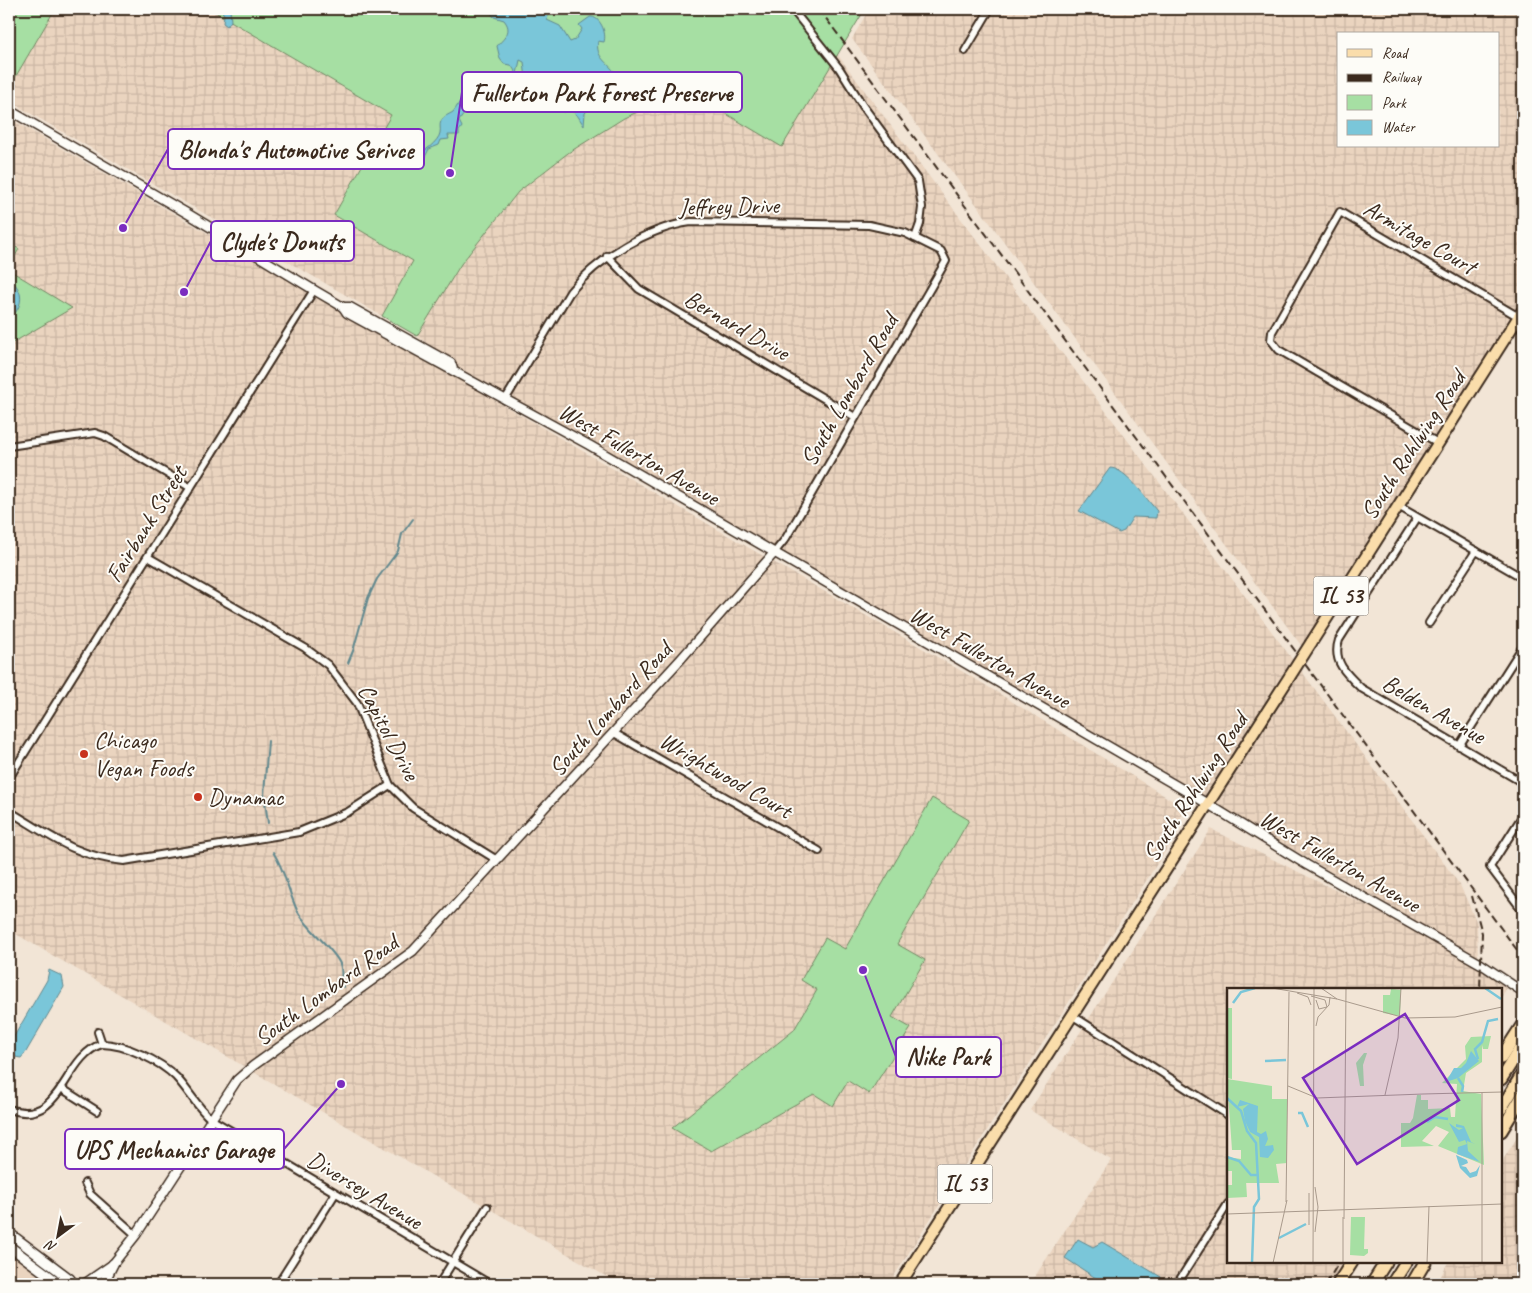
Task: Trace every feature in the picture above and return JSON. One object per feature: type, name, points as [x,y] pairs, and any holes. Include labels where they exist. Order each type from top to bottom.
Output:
[{"type":"highway","points":[[1502,1056],[1522,1026]]},
{"type":"highway","points":[[1502,1077],[1523,1044]]},
{"type":"highway","points":[[1502,1107],[1523,1073]]},
{"type":"highway","points":[[1502,1129],[1523,1095]]},
{"type":"highway","points":[[1338,1284],[1351,1263]]},
{"type":"highway","points":[[1372,1284],[1385,1263]]},
{"type":"highway","points":[[1392,1284],[1405,1263]]},
{"type":"highway","points":[[1412,1284],[1424,1263]]},
{"type":"main road","name":"South Rohlwing Road","points":[[900,1284],[1521,314]]},
{"type":"main road","points":[[9,1233],[70,1278],[72,1284]]},
{"type":"main road","points":[[9,1246],[52,1281],[60,1284]]},
{"type":"main road","points":[[103,1284],[113,1264]]},
{"type":"street","points":[[792,9],[839,68],[863,106],[918,181],[922,207],[920,224],[915,238]]},
{"type":"street","points":[[965,51],[990,9]]},
{"type":"street","name":"West Fullerton Avenue","points":[[9,110],[343,307],[347,313],[448,370],[453,369],[505,400],[589,445],[1208,804],[1315,870],[1507,980],[1523,992]]},
{"type":"street","name":"Armitage Court","points":[[1438,443],[1279,350],[1271,340],[1272,332],[1340,212],[1521,314]]},
{"type":"street","name":"Jeffrey Drive","points":[[505,400],[570,292],[582,278],[607,256],[664,227],[691,222],[869,225],[894,229],[940,251]]},
{"type":"street","name":"South Lombard Road","points":[[84,1284],[113,1264],[136,1235],[236,1080],[413,952],[614,733],[774,553],[786,538],[946,262],[940,251]]},
{"type":"street","name":"Bernard Drive","points":[[607,256],[638,289],[855,417]]},
{"type":"street","name":"Fairbank Street","points":[[9,778],[314,290]]},
{"type":"street","points":[[9,446],[95,434],[104,436],[191,488]]},
{"type":"street","points":[[1398,506],[1523,578]]},
{"type":"street","name":"Belden Avenue","points":[[1417,518],[1339,640],[1336,657],[1346,674],[1361,688],[1523,783]]},
{"type":"street","points":[[1429,623],[1476,552]]},
{"type":"street","name":"Capitol Drive","points":[[148,557],[305,648],[328,666],[357,704],[390,785],[413,808],[497,860]]},
{"type":"street","points":[[1460,746],[1523,646]]},
{"type":"street","name":"Wrightwood Court","points":[[614,733],[819,851]]},
{"type":"street","points":[[9,811],[76,851],[98,858],[124,861],[299,832],[348,812],[390,785]]},
{"type":"street","points":[[1523,815],[1490,867],[1523,911]]},
{"type":"street","points":[[1073,1016],[1227,1114]]},
{"type":"street","points":[[9,1108],[25,1111],[39,1109],[52,1101],[81,1058],[94,1047],[102,1044],[98,1032]]},
{"type":"street","name":"Diversey Avenue","points":[[102,1044],[125,1047],[168,1071],[180,1083],[210,1122],[490,1284]]},
{"type":"street","points":[[61,1088],[97,1111]]},
{"type":"street","points":[[85,1183],[90,1194],[136,1235]]},
{"type":"street","points":[[278,1284],[335,1194]]},
{"type":"street","points":[[1177,1284],[1227,1206]]},
{"type":"street","points":[[439,1284],[487,1207]]},
{"type":"shaded area","points":[[55,9],[210,9],[391,115],[334,215],[413,261],[382,316],[9,101],[9,88]]},
{"type":"shaded area","points":[[869,9],[1523,9],[1523,303],[1303,648],[982,212],[852,39]]},
{"type":"shaded area","points":[[837,54],[1293,660],[1206,797],[458,367],[417,336],[461,264],[518,192],[568,153],[624,118],[686,90],[782,146]]},
{"type":"shaded area","points":[[9,118],[982,683],[1181,806],[1181,825],[1176,834],[889,1284],[619,1284],[9,930],[9,345],[71,308],[9,270],[19,249],[9,243]],"holes":[[[932,799],[969,820],[897,944],[924,960],[892,1017],[910,1028],[869,1094],[848,1081],[814,1094],[711,1151],[672,1128],[794,1030],[817,990],[801,980],[825,939],[845,950]]]},
{"type":"shaded area","points":[[1300,669],[1460,885],[1477,923],[1478,958],[1213,803]]},
{"type":"shaded area","points":[[1211,829],[1394,919],[1508,985],[1502,996],[1502,988],[1227,988],[1227,1263],[1343,1263],[1330,1284],[1030,1284],[1111,1160],[1030,1110]]},
{"type":"shaded area","points":[[1523,1128],[1523,1284],[1437,1284],[1448,1263],[1502,1263],[1502,1161]]},
{"type":"shaded area","points":[[9,1249],[48,1279],[51,1284],[9,1284]]},
{"type":"green space","points":[[9,9],[55,9],[9,88]]},
{"type":"green space","points":[[210,9],[865,9],[782,147],[686,90],[624,118],[568,153],[518,192],[461,264],[417,336],[382,316],[413,261],[334,215],[391,115]]},
{"type":"green space","points":[[9,243],[19,249],[9,267]]},
{"type":"green space","points":[[9,270],[72,308],[9,345]]},
{"type":"green space","points":[[932,798],[969,820],[897,944],[925,960],[892,1017],[911,1028],[869,1094],[848,1081],[833,1106],[814,1094],[711,1151],[672,1128],[794,1030],[817,990],[801,980],[825,938],[845,949]]},
{"type":"water","points":[[221,9],[230,9],[231,21],[227,26],[223,23],[224,15]]},
{"type":"water","points":[[487,9],[550,9],[552,10],[549,12],[547,20],[560,26],[570,42],[575,40],[582,29],[579,25],[590,17],[597,19],[602,26],[605,38],[604,42],[598,41],[598,52],[616,74],[611,79],[611,84],[600,90],[605,101],[601,107],[591,107],[585,113],[584,126],[574,112],[563,112],[554,105],[542,111],[539,108],[529,107],[519,100],[516,102],[511,101],[504,108],[470,105],[459,121],[462,127],[459,135],[448,135],[449,139],[441,140],[439,145],[429,149],[425,157],[421,156],[416,166],[409,168],[416,161],[415,156],[426,150],[437,140],[441,121],[453,112],[461,100],[472,96],[492,99],[501,98],[511,82],[516,83],[520,78],[525,82],[524,62],[520,60],[517,74],[511,65],[504,64],[500,59],[497,46],[507,34],[508,27],[504,20],[494,17]]},
{"type":"water","points":[[9,278],[18,288],[21,299],[18,309],[9,320]]},
{"type":"water","points":[[1110,468],[1123,473],[1136,485],[1157,511],[1156,518],[1133,517],[1124,531],[1119,533],[1079,511]]},
{"type":"water","points":[[49,970],[62,976],[64,987],[26,1052],[21,1058],[15,1057],[9,1051],[9,1045],[47,980]]},
{"type":"water","points":[[1078,1239],[1093,1247],[1102,1242],[1161,1277],[1160,1284],[1105,1284],[1065,1258]]},
{"type":"waterway","points":[[348,663],[368,598],[377,579],[398,551],[402,534],[413,519]]},
{"type":"waterway","points":[[268,741],[264,794],[268,823]]},
{"type":"waterway","points":[[273,852],[281,866],[301,917],[337,958],[340,964],[343,987]]},
{"type":"railway","points":[[819,9],[1523,958]]},
{"type":"railway","points":[[1472,896],[1482,933],[1480,988]]},
{"type":"railway","points":[[1326,1284],[1338,1263]]},
{"type":"place","name":"Fullerton Park Forest Preserve","points":[[450,173]]},
{"type":"place","name":"Blonda's Automotive Serivce","points":[[123,228]]},
{"type":"place","name":"Clyde's Donuts","points":[[184,292]]},
{"type":"place","name":"Chicago Vegan Foods","points":[[84,754]]},
{"type":"place","name":"Dynamac","points":[[198,797]]},
{"type":"place","name":"Nike Park","points":[[863,970]]},
{"type":"place","name":"UPS Mechanics Garage","points":[[341,1084]]}]
